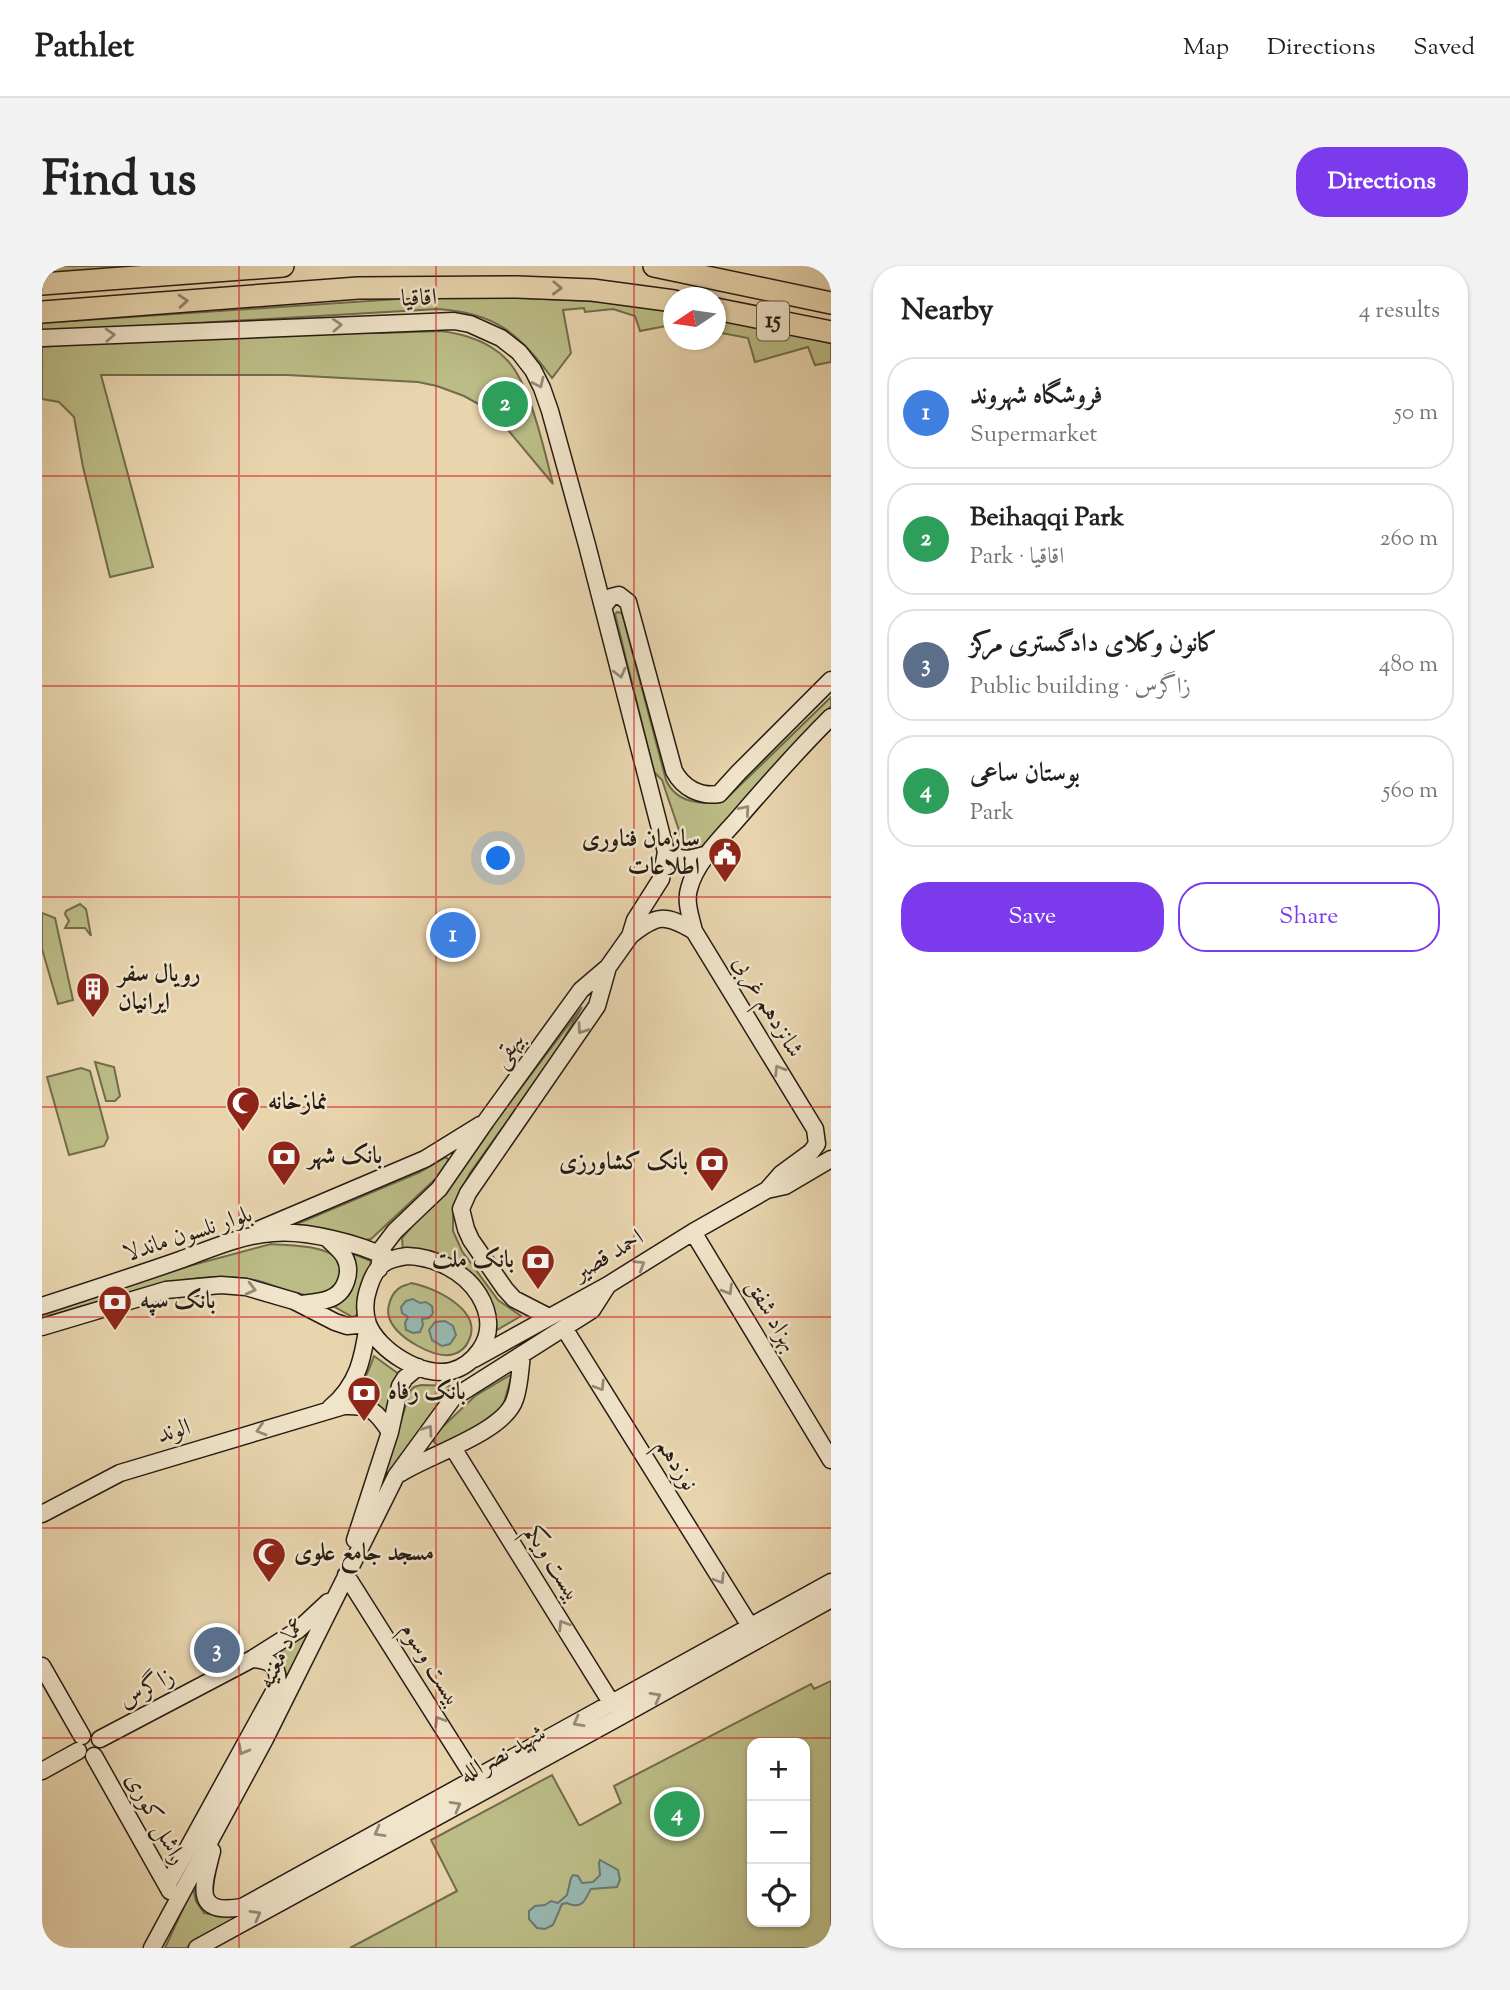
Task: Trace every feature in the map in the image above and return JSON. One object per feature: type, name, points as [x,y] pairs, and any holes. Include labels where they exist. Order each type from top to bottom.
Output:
[{"type":"highway","points":[[42,284],[283,266]]},
{"type":"highway","name":"15","points":[[654,266],[831,303]]},
{"type":"highway","points":[[42,312],[358,289],[530,287],[592,290],[663,300]]},
{"type":"highway","name":"15","points":[[726,311],[831,332]]},
{"type":"main road","name":"اقاقیا","points":[[42,338],[439,320],[470,324],[487,330],[519,352],[533,370],[550,411],[666,852]]},
{"type":"main road","points":[[603,607],[611,597],[618,595],[628,602],[674,771],[683,785],[705,795],[719,794],[831,680]]},
{"type":"main road","points":[[694,931],[688,899],[690,884],[707,854],[789,760],[831,717]]},
{"type":"main road","points":[[666,852],[686,859],[707,854]]},
{"type":"main road","name":"بیهقی","points":[[383,1260],[395,1231],[439,1189],[581,990],[608,967],[630,936],[635,920],[661,878],[666,852]]},
{"type":"main road","points":[[630,936],[649,921],[659,919],[677,921],[694,931]]},
{"type":"main road","name":"شانزدهم غربی","points":[[694,931],[823,1130]]},
{"type":"main road","points":[[549,1317],[514,1298],[505,1289],[468,1236],[461,1209],[468,1193],[597,1006],[608,967]]},
{"type":"main road","points":[[232,1241],[425,1159],[486,1121]]},
{"type":"main road","points":[[767,1190],[781,1174],[813,1150],[823,1130]]},
{"type":"main road","points":[[767,1190],[785,1186],[831,1159]]},
{"type":"main road","name":"احمد قصیر","points":[[474,1359],[608,1285],[767,1190]]},
{"type":"main road","name":"بلوار نلسون ماندلا","points":[[42,1307],[232,1241],[269,1233],[284,1232],[327,1238],[371,1249],[383,1260]]},
{"type":"main road","name":"بهزاد شفق","points":[[693,1232],[831,1460]]},
{"type":"main road","points":[[301,1304],[329,1299],[338,1294],[346,1283],[347,1263],[327,1238]]},
{"type":"main road","points":[[327,1410],[348,1391],[356,1376],[368,1324],[365,1307],[368,1292],[383,1260],[407,1256],[427,1259],[453,1270],[473,1287],[487,1312],[489,1327],[485,1343],[474,1359],[452,1371],[432,1372],[405,1362],[386,1348],[368,1324]]},
{"type":"main road","points":[[357,1552],[396,1476],[453,1398],[592,1310],[608,1285]]},
{"type":"main road","name":"بلوار نلسون ماندلا","points":[[42,1327],[148,1294],[192,1287],[242,1286],[301,1304],[347,1326],[368,1324]]},
{"type":"main road","points":[[347,1326],[360,1364]]},
{"type":"main road","name":"نوزدهم","points":[[564,1328],[750,1626]]},
{"type":"main road","points":[[396,1476],[416,1463],[453,1448],[506,1415],[515,1400],[522,1355]]},
{"type":"main road","name":"عماد مغنیه","points":[[167,1886],[274,1707],[337,1594],[357,1552],[355,1539],[390,1432],[400,1386],[418,1367]]},
{"type":"main road","name":"الوند","points":[[42,1514],[120,1473],[327,1410],[344,1406],[368,1408],[375,1412],[390,1432]]},
{"type":"main road","name":"بیست ویکم","points":[[453,1448],[612,1704]]},
{"type":"main road","name":"بیست وسوم","points":[[346,1575],[479,1785]]},
{"type":"main road","name":"شهید نصرالله","points":[[479,1785],[612,1704],[831,1582]]},
{"type":"main road","name":"زاگرس","points":[[100,1739],[252,1659],[298,1630],[337,1594]]},
{"type":"main road","name":"شهید نصرالله","points":[[197,1948],[343,1860],[479,1785],[831,1599]]},
{"type":"main road","name":"عماد مغنیه","points":[[152,1948],[219,1825],[274,1707],[278,1676],[275,1668],[265,1660],[252,1659]]},
{"type":"main road","points":[[42,1666],[80,1743],[94,1756],[100,1739]]},
{"type":"main road","points":[[42,1771],[80,1743],[100,1739]]},
{"type":"main road","name":"راشل کوری","points":[[94,1756],[177,1903]]},
{"type":"main road","name":"شهید نصرالله","points":[[219,1825],[204,1882],[204,1895],[216,1907],[242,1907],[343,1860]]},
{"type":"green space","points":[[178,266],[42,276],[42,267]]},
{"type":"green space","points":[[457,295],[608,302],[663,309],[663,327],[640,331],[635,316],[613,309],[585,312],[584,308],[563,310],[571,353],[552,378],[528,349],[504,328],[476,315],[458,311],[438,309],[42,332],[42,323]]},
{"type":"green space","points":[[726,320],[831,343],[831,362],[815,365],[808,347],[755,362],[748,338],[726,334]]},
{"type":"green space","points":[[441,331],[467,336],[483,343],[498,352],[514,369],[529,399],[553,484],[493,412],[464,396],[437,386],[418,382],[287,375],[101,375],[153,567],[110,577],[83,467],[74,417],[59,402],[42,399],[42,347],[224,332]]},
{"type":"green space","points":[[622,613],[666,780],[676,794],[684,798],[700,803],[726,799],[831,697],[831,706],[701,848],[689,848],[683,842],[662,780],[654,772],[615,614]]},
{"type":"green space","points":[[80,904],[86,909],[91,936],[85,928],[65,928],[69,921],[66,911]]},
{"type":"green space","points":[[42,913],[55,918],[73,1000],[58,1004],[42,949]]},
{"type":"green space","points":[[582,1007],[555,1054],[470,1173],[453,1206],[453,1231],[462,1251],[498,1300],[521,1316],[497,1330],[490,1304],[469,1278],[403,1251],[402,1238],[445,1188]]},
{"type":"green space","points":[[95,1062],[114,1067],[120,1096],[115,1101],[106,1101]]},
{"type":"green space","points":[[81,1068],[90,1071],[108,1138],[104,1146],[69,1155],[47,1077]]},
{"type":"green space","points":[[446,1157],[451,1162],[445,1170],[371,1239],[359,1241],[292,1226],[420,1172]]},
{"type":"green space","points":[[271,1244],[310,1247],[330,1253],[341,1265],[341,1277],[330,1291],[318,1296],[299,1294],[245,1278],[193,1279],[173,1282],[42,1321],[42,1315],[178,1269]]},
{"type":"green space","points":[[351,1253],[371,1261],[362,1308],[354,1318],[335,1307],[352,1290]]},
{"type":"green space","points":[[411,1283],[432,1289],[463,1310],[471,1329],[468,1343],[461,1351],[446,1355],[428,1351],[394,1327],[388,1311],[390,1302],[397,1289]]},
{"type":"green space","points":[[374,1356],[400,1375],[390,1419],[346,1399],[364,1380]]},
{"type":"green space","points":[[512,1374],[503,1406],[496,1417],[438,1446],[434,1442],[434,1435],[475,1396]]},
{"type":"green space","points":[[421,1385],[456,1386],[428,1418],[385,1484],[383,1481],[410,1391]]},
{"type":"green space","points":[[303,1632],[308,1634],[285,1684],[277,1651]]},
{"type":"green space","points":[[831,1681],[831,1948],[350,1948],[457,1891],[431,1840],[552,1775],[581,1825],[621,1803],[614,1786],[811,1684],[814,1689]]},
{"type":"green space","points":[[193,1887],[196,1901],[204,1913],[240,1918],[186,1948],[165,1948]]},
{"type":"water","points":[[413,1299],[432,1306],[433,1313],[429,1318],[422,1319],[420,1332],[413,1333],[406,1330],[408,1317],[402,1313],[401,1307],[406,1301]]},
{"type":"water","points":[[445,1321],[453,1326],[456,1335],[450,1344],[442,1346],[432,1340],[429,1330],[435,1322]]},
{"type":"water","points":[[600,1860],[618,1870],[620,1880],[617,1887],[591,1889],[580,1904],[562,1904],[553,1925],[545,1929],[537,1928],[529,1919],[529,1911],[551,1901],[558,1903],[567,1895],[573,1875],[578,1876],[582,1883],[593,1882],[600,1875]]},
{"type":"place","name":"Beihaqqi Park","points":[[505,404]]},
{"type":"place","name":"سازمان فناوری اطلاعات","points":[[725,884]]},
{"type":"place","name":"فروشگاه شهروند","points":[[453,935]]},
{"type":"place","name":"رویال سفر ایرانیان","points":[[93,1019]]},
{"type":"place","name":"نمازخانه","points":[[243,1133]]},
{"type":"place","name":"بانک شهر","points":[[284,1187]]},
{"type":"place","name":"بانک کشاورزی","points":[[712,1193]]},
{"type":"place","name":"بانک ملت","points":[[538,1291]]},
{"type":"place","name":"بانک سپه","points":[[115,1332]]},
{"type":"place","name":"بانک رفاه","points":[[364,1423]]},
{"type":"place","name":"مسجد جامع علوی","points":[[269,1584]]},
{"type":"place","name":"کانون وکلای دادگستری مرکز","points":[[217,1650]]},
{"type":"place","name":"بوستان ساعی","points":[[677,1814]]}]
